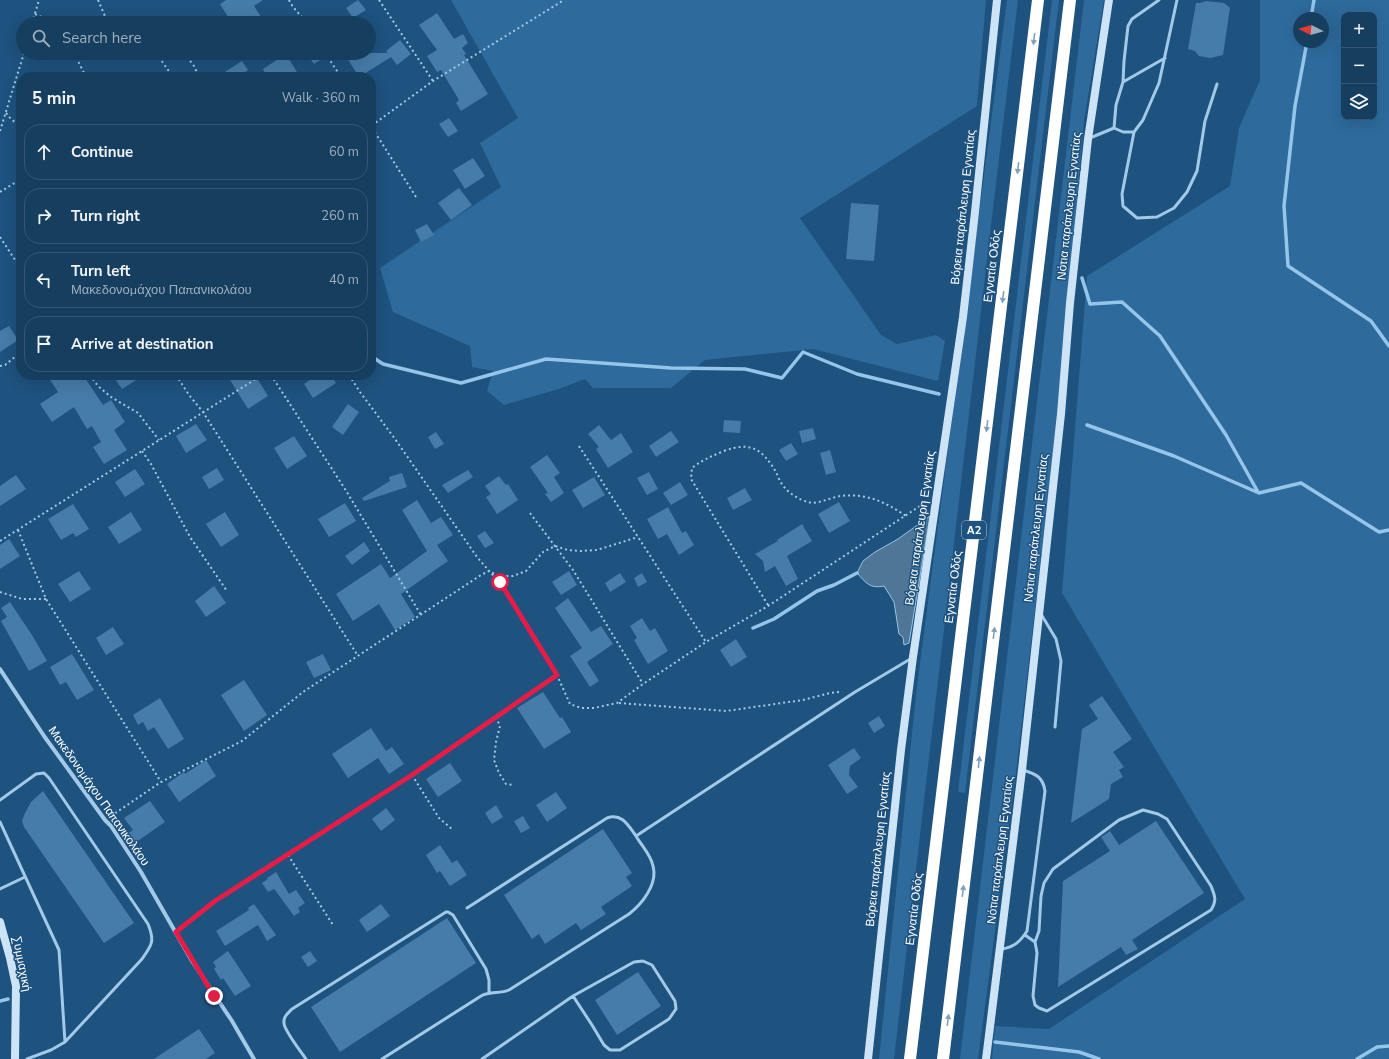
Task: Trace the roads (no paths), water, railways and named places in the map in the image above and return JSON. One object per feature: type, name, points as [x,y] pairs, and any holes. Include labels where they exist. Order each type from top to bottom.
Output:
[{"type":"highway","name":"Εγνατία Οδός","points":[[910,1059],[1038,0]]},
{"type":"highway","points":[[943,1059],[1070,0]]},
{"type":"street","name":"Βόρεια παράπλευρη Εγνατίας","points":[[868,1059],[901,750],[913,657],[963,317],[997,0]]},
{"type":"street","name":"Νότια παράπλευρη Εγνατίας","points":[[986,1059],[1022,770],[1088,139],[1109,0]]},
{"type":"street","name":"Μακεδονομάχου Παπανικολάου","points":[[0,669],[44,736],[105,820],[111,826],[141,872],[192,961],[254,1059]]},
{"type":"street","name":"Συμμαχική","points":[[0,922],[16,986],[17,1016],[15,1059]]},
{"type":"lane","points":[[1114,128],[1116,105],[1123,82],[1128,26],[1132,19],[1159,0]]},
{"type":"lane","points":[[1177,0],[1159,83],[1143,120],[1134,132],[1122,194],[1123,206],[1137,218],[1157,217],[1174,208],[1187,192],[1197,171],[1206,121],[1216,84]]},
{"type":"lane","points":[[1123,82],[1165,58]]},
{"type":"lane","points":[[1088,139],[1114,128],[1123,132],[1134,132]]},
{"type":"lane","points":[[1039,611],[1056,639],[1061,661],[1055,727]]},
{"type":"lane","points":[[636,836],[855,692],[913,657]]},
{"type":"lane","points":[[1000,949],[1018,944],[1025,934],[1028,924],[1045,791],[1044,784],[1040,778],[1022,770]]},
{"type":"lane","points":[[0,800],[36,774],[44,773],[49,778],[144,918],[153,936],[150,947],[142,959],[65,1042],[51,1050],[28,1059]]},
{"type":"lane","points":[[1025,934],[1035,942],[1037,953],[1033,996],[1035,1005],[1047,1012],[1211,910],[1215,903],[1214,894],[1211,886],[1166,819],[1158,814],[1143,810],[1119,820],[1053,869],[1044,883],[1041,896],[1039,931],[1035,942]]},
{"type":"lane","points":[[382,1059],[481,996],[489,992],[502,992],[509,990],[624,918],[640,904],[652,883],[654,871],[652,862],[636,836],[623,819],[613,816],[606,818],[467,908]]},
{"type":"lane","points":[[0,822],[59,950],[65,1042]]},
{"type":"lane","points":[[0,889],[25,877]]},
{"type":"lane","points":[[306,1059],[287,1030],[284,1023],[286,1015],[292,1009],[446,912],[453,915],[486,969],[489,980],[489,992]]},
{"type":"lane","points":[[482,1059],[573,996],[634,962],[643,961],[652,965],[676,1001],[676,1010],[669,1019],[620,1050],[610,1050],[604,1045],[573,996]]},
{"type":"waterway","points":[[1312,12],[1314,0]]},
{"type":"waterway","points":[[1306,48],[1295,106],[1284,206],[1288,266],[1371,321],[1389,346]]},
{"type":"waterway","points":[[1082,278],[1090,304],[1122,302],[1160,336],[1226,435],[1258,492]]},
{"type":"waterway","points":[[376,359],[383,364],[461,383],[546,359],[671,368],[745,369],[782,378],[803,352],[857,374],[939,394]]},
{"type":"waterway","points":[[1087,425],[1174,456],[1259,493],[1301,483],[1379,532],[1389,530]]},
{"type":"waterway","points":[[753,628],[774,619],[817,591],[834,585],[857,573]]},
{"type":"waterway","points":[[0,1001],[8,999]]},
{"type":"waterway","points":[[995,1042],[1079,1052],[1099,1059]]},
{"type":"waterway","points":[[1357,1059],[1377,1047],[1389,1046]]}]
